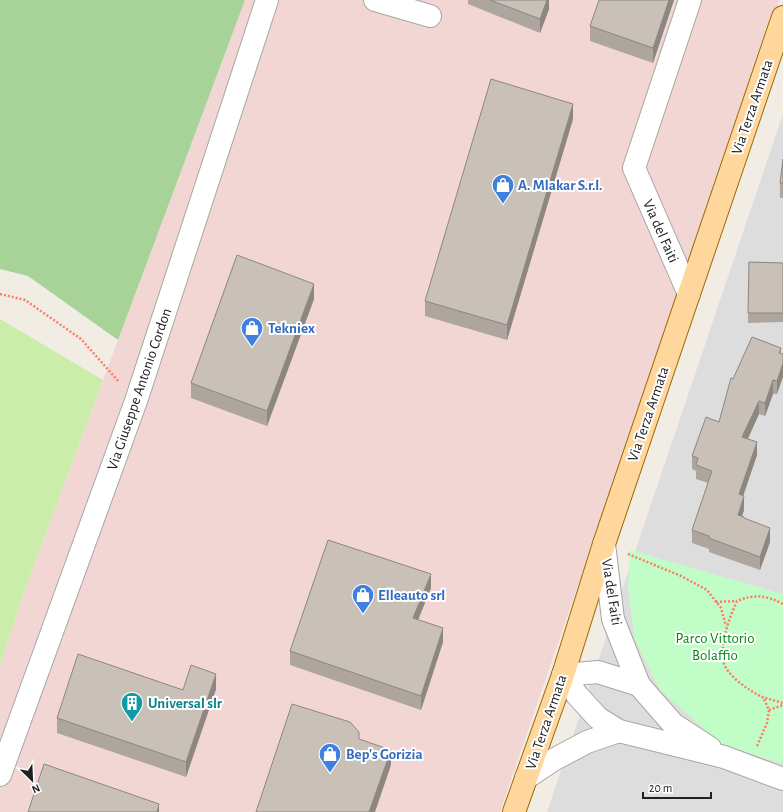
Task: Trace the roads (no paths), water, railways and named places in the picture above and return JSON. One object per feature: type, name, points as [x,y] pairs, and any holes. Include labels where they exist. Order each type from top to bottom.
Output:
[{"type":"main road","name":"Via Terza Armata","points":[[514,812],[562,675],[604,544],[783,17]]},
{"type":"street","name":"Via Giuseppe Antonio Cordon","points":[[0,775],[136,401],[267,0]]},
{"type":"street","points":[[375,0],[430,16]]},
{"type":"street","name":"Via del Faiti","points":[[689,294],[634,168],[690,0]]},
{"type":"street","name":"Via del Faiti","points":[[604,544],[613,619],[639,685],[673,724],[724,757]]},
{"type":"street","points":[[562,675],[598,672],[639,685]]},
{"type":"street","name":"Via del Faiti","points":[[562,675],[577,695],[598,718],[619,731],[724,757],[783,779]]},
{"type":"street","points":[[526,778],[553,760],[587,742],[619,731]]},
{"type":"place","name":"A. Mlakar S.r.l.","points":[[503,204]]},
{"type":"place","name":"Tekniex","points":[[252,348]]},
{"type":"place","name":"Elleauto srl","points":[[363,614]]},
{"type":"place","name":"Universal slr","points":[[132,722]]},
{"type":"place","name":"Bep's Gorizia","points":[[330,774]]},
{"type":"park label","name":"Parco Vittorio Bolaffio","points":[[715,646]]}]
